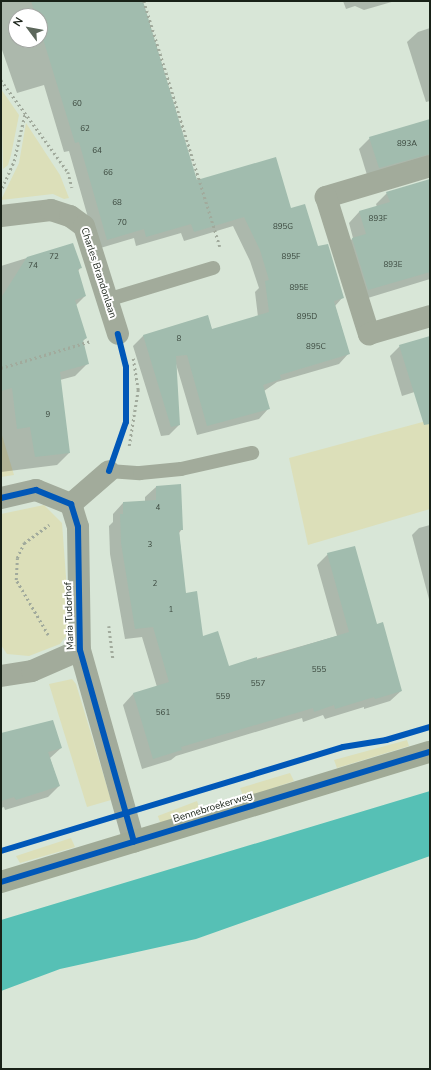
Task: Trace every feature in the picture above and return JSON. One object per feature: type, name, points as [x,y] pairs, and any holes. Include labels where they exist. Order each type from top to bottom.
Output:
[{"type":"street","points":[[430,166],[326,197],[369,334],[430,316]]},
{"type":"street","name":"Charles Brandonlaan","points":[[1,216],[50,210],[70,216],[84,226],[118,334]]},
{"type":"street","points":[[1,498],[36,490],[71,504],[109,471]]},
{"type":"street","name":"Maria Tudorhof","points":[[71,504],[78,527],[80,650],[134,842]]},
{"type":"street","name":"Maria Tudorhof","points":[[1,676],[32,671],[80,650]]},
{"type":"street","name":"Bennebroekerweg","points":[[1,882],[430,752]]},
{"type":"lane","points":[[107,300],[214,268]]},
{"type":"lane","points":[[109,471],[140,473],[181,469],[252,453]]},
{"type":"path","points":[[144,1],[225,264],[214,268]]},
{"type":"path","points":[[1,80],[68,172],[75,196],[70,216]]},
{"type":"path","points":[[1,190],[14,162],[25,113]]},
{"type":"path","points":[[1,368],[118,334],[130,337],[138,390],[128,446]]},
{"type":"path","points":[[124,429],[126,414]]},
{"type":"path","points":[[58,659],[53,643],[35,608],[16,580],[17,558],[24,543],[60,517],[71,504]]},
{"type":"green space","points":[[1,89],[19,115],[11,155],[8,165],[3,169]]},
{"type":"green space","points":[[26,123],[60,175],[69,198],[64,199],[53,194],[1,200],[19,163]]},
{"type":"green space","points":[[430,420],[430,509],[308,545],[289,458]]},
{"type":"green space","points":[[1,432],[14,475],[1,477]]},
{"type":"green space","points":[[44,505],[62,523],[70,631],[60,644],[29,656],[7,654],[1,645],[1,514]]},
{"type":"green space","points":[[72,679],[76,684],[111,800],[87,807],[49,684]]},
{"type":"green space","points":[[407,740],[409,746],[337,768],[334,760]]},
{"type":"green space","points":[[290,773],[294,781],[244,798],[240,788]]},
{"type":"green space","points":[[197,801],[200,809],[161,824],[158,816]]},
{"type":"green space","points":[[71,838],[75,847],[20,863],[16,856]]},
{"type":"water","points":[[430,791],[430,856],[196,939],[60,969],[1,991],[1,920]]},
{"type":"building","points":[[31,1],[143,1],[197,180],[276,157],[291,208],[305,204],[318,246],[328,244],[344,298],[334,301],[350,354],[280,375],[281,379],[263,385],[270,409],[207,426],[187,355],[176,356],[180,425],[171,427],[143,335],[208,315],[212,329],[269,312],[265,281],[269,280],[260,250],[244,217],[194,232],[191,224],[146,237],[144,229],[107,240],[79,142],[75,143],[46,48],[48,48],[48,8],[33,8]]},
{"type":"building","points":[[430,119],[430,154],[379,168],[369,137]]},
{"type":"building","points":[[430,179],[430,272],[368,290],[352,238],[366,234],[359,211],[390,202],[386,192]]},
{"type":"building","points":[[73,243],[82,268],[78,269],[86,296],[75,300],[87,338],[83,340],[89,364],[60,372],[70,453],[35,457],[30,427],[17,429],[12,388],[1,391],[1,298],[27,257]]},
{"type":"building","points":[[430,336],[430,424],[424,425],[399,345]]},
{"type":"building","points":[[181,484],[183,530],[179,530],[186,593],[197,591],[203,636],[218,631],[229,666],[257,657],[257,660],[349,632],[327,553],[355,546],[377,624],[383,622],[402,691],[375,699],[374,697],[335,709],[334,705],[314,712],[313,708],[181,747],[182,750],[153,759],[133,693],[169,682],[153,627],[135,629],[121,543],[120,514],[123,514],[123,502],[156,500],[156,486]]},
{"type":"building","points":[[53,720],[62,748],[48,752],[60,786],[16,800],[14,797],[1,801],[1,733]]},
{"type":"cycle path","points":[[109,471],[126,422],[126,367],[118,334]]},
{"type":"cycle path","points":[[1,498],[36,490],[71,504],[78,527],[80,650],[134,842]]},
{"type":"cycle path","points":[[1,851],[343,747],[386,740],[430,727]]},
{"type":"cycle path","points":[[1,882],[430,752]]}]
